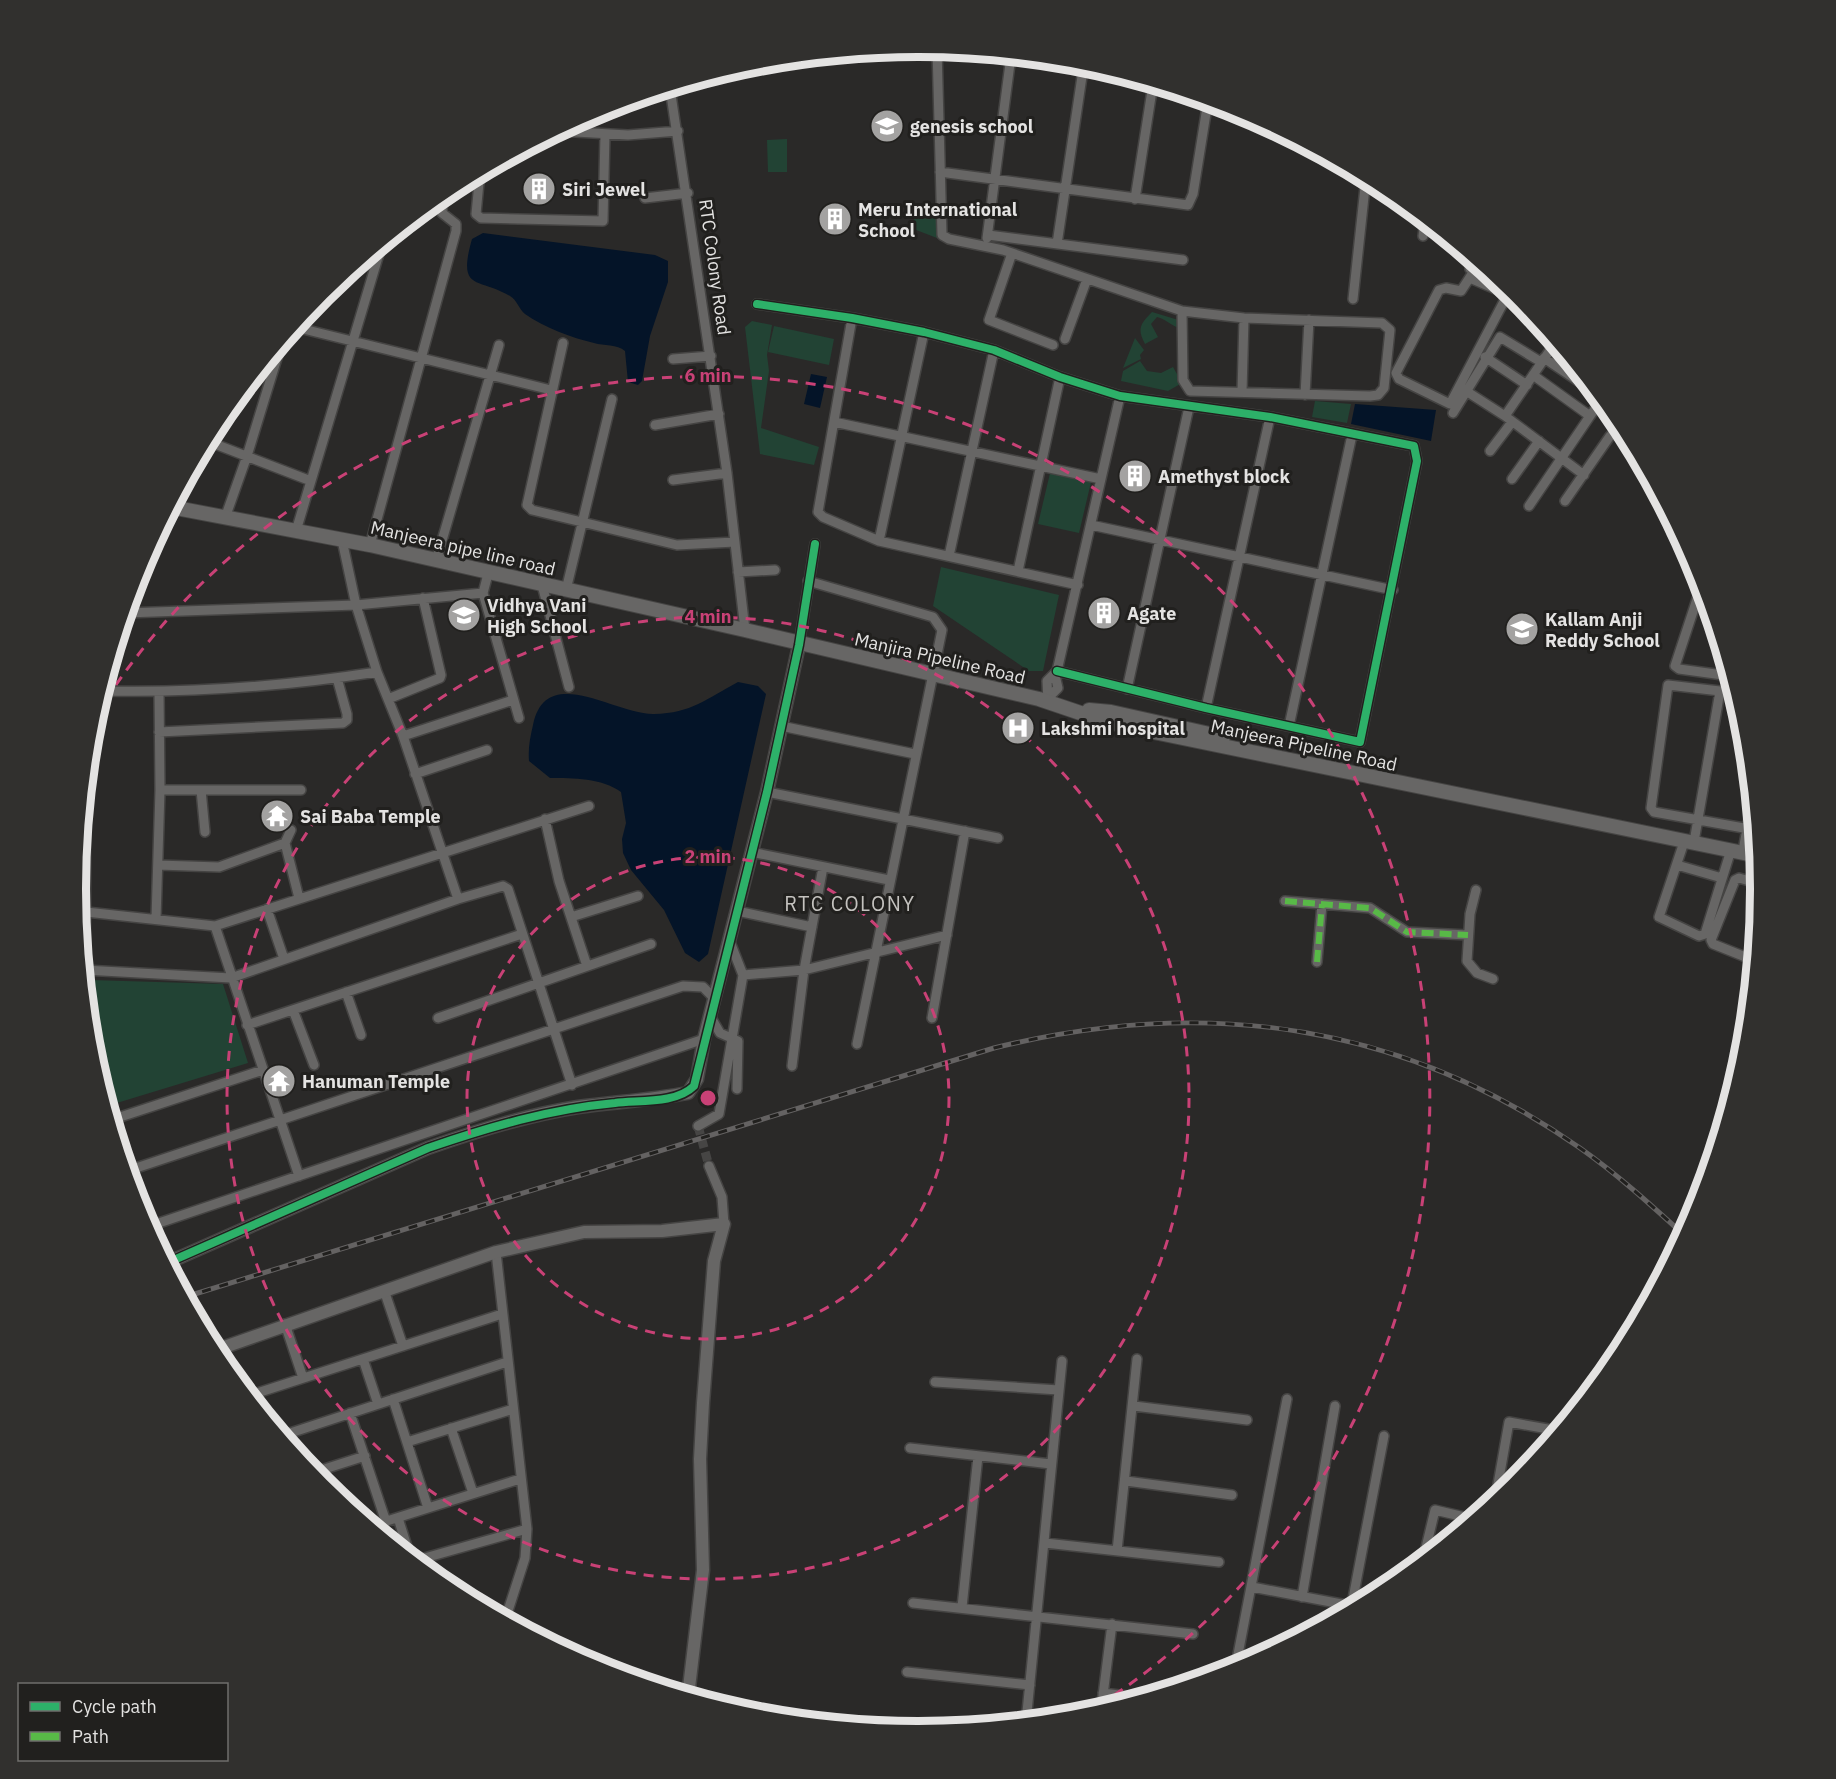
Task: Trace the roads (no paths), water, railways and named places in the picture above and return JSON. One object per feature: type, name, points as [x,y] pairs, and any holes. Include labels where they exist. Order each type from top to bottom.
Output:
[{"type":"main road","name":"Manjeera pipe line road","points":[[178,508],[370,545],[488,574],[745,630],[799,645]]},
{"type":"main road","name":"Manjira Pipeline Road","points":[[799,645],[1049,699],[1072,709]]},
{"type":"main road","name":"Manjeera Pipeline Road","points":[[1072,709],[1111,712],[1690,839],[1749,854]]},
{"type":"main road","name":"Manjeera Pipeline Road","points":[[1690,839],[1749,847]]},
{"type":"street","points":[[937,58],[942,235],[949,239],[1012,253],[1182,311],[1244,318],[1382,323],[1389,330],[1384,388],[1378,395],[1190,391],[1185,386],[1182,311]]},
{"type":"street","points":[[986,246],[1010,62]]},
{"type":"street","points":[[1057,244],[1082,74]]},
{"type":"street","points":[[1135,199],[1152,91]]},
{"type":"street","name":"RTC Colony Road","points":[[671,95],[688,193],[711,356],[745,630]]},
{"type":"street","points":[[940,172],[1065,191],[1188,206],[1193,194],[1207,109]]},
{"type":"street","points":[[575,131],[628,135],[678,131]]},
{"type":"street","points":[[479,183],[476,214],[481,218],[603,221],[605,134]]},
{"type":"street","points":[[1353,299],[1365,187]]},
{"type":"street","points":[[645,198],[688,193]]},
{"type":"street","points":[[370,545],[456,231],[456,224],[442,213],[442,206]]},
{"type":"street","points":[[1423,236],[1424,228]]},
{"type":"street","points":[[988,235],[1183,260]]},
{"type":"street","points":[[1012,253],[989,320],[1053,345]]},
{"type":"street","points":[[296,531],[354,339],[373,261]]},
{"type":"street","points":[[1480,276],[1471,273],[1461,291],[1446,288],[1439,290],[1396,373],[1399,379],[1447,404],[1453,401],[1505,299]]},
{"type":"street","points":[[1065,339],[1087,279]]},
{"type":"street","points":[[757,304],[852,318],[924,332],[994,351],[1060,377],[1120,396],[1270,417],[1414,446],[1418,454],[1393,590],[1360,742],[1056,673]]},
{"type":"street","points":[[852,318],[818,512],[823,518],[879,542],[1078,585]]},
{"type":"street","points":[[1242,392],[1244,318]]},
{"type":"street","points":[[1305,395],[1308,320]]},
{"type":"street","points":[[303,329],[354,339],[551,390]]},
{"type":"street","points":[[879,542],[924,332]]},
{"type":"street","points":[[1453,413],[1485,357],[1500,337],[1576,381]]},
{"type":"street","points":[[563,343],[527,505],[532,510],[582,524],[677,545],[735,542]]},
{"type":"street","points":[[436,561],[498,345]]},
{"type":"street","points":[[1490,451],[1527,385],[1551,349]]},
{"type":"street","points":[[949,556],[994,351]]},
{"type":"street","points":[[673,359],[711,356]]},
{"type":"street","points":[[1485,357],[1527,385]]},
{"type":"street","points":[[225,518],[276,360]]},
{"type":"street","points":[[1533,375],[1590,416]]},
{"type":"street","points":[[1018,571],[1060,377]]},
{"type":"street","points":[[1466,391],[1584,475]]},
{"type":"street","points":[[1049,699],[1046,689],[1047,681],[1056,673],[1120,396]]},
{"type":"street","points":[[566,590],[612,399]]},
{"type":"street","points":[[1128,689],[1189,407]]},
{"type":"street","points":[[1529,506],[1596,408]]},
{"type":"street","points":[[655,425],[719,414]]},
{"type":"street","points":[[1206,708],[1270,417]]},
{"type":"street","points":[[834,422],[1101,479]]},
{"type":"street","points":[[1288,726],[1352,435]]},
{"type":"street","points":[[1565,501],[1610,436]]},
{"type":"street","points":[[1512,479],[1539,441]]},
{"type":"street","points":[[215,444],[311,480]]},
{"type":"street","points":[[673,480],[727,473]]},
{"type":"street","points":[[1091,525],[1393,590]]},
{"type":"street","points":[[342,540],[356,604],[377,672],[403,736],[458,899]]},
{"type":"street","points":[[172,1260],[428,1148],[454,1139],[544,1113],[655,1100],[687,1092],[697,1079],[704,1039],[767,792],[799,645],[814,544]]},
{"type":"street","points":[[738,572],[775,570]]},
{"type":"street","points":[[488,574],[483,593],[519,718]]},
{"type":"street","points":[[808,581],[933,617],[942,630],[857,1044]]},
{"type":"street","points":[[542,585],[569,687]]},
{"type":"street","points":[[133,613],[356,604],[483,593]]},
{"type":"street","points":[[388,699],[440,678],[423,598]]},
{"type":"street","points":[[1697,598],[1675,666],[1680,669],[1722,675]]},
{"type":"street","points":[[110,691],[159,692],[336,678],[377,672]]},
{"type":"street","points":[[159,732],[343,723],[347,720],[347,714],[336,678]]},
{"type":"street","points":[[1726,692],[1673,684],[1668,685],[1665,689],[1650,804],[1654,812],[1748,829]]},
{"type":"street","points":[[1720,691],[1698,819],[1677,865],[1659,917],[1699,936],[1705,934],[1731,850]]},
{"type":"street","points":[[156,919],[160,790],[159,692]]},
{"type":"street","points":[[403,736],[513,700]]},
{"type":"street","points":[[781,726],[915,754]]},
{"type":"street","points":[[415,774],[487,750]]},
{"type":"street","points":[[160,790],[301,790]]},
{"type":"street","points":[[201,790],[205,832]]},
{"type":"street","points":[[767,792],[998,838]]},
{"type":"street","points":[[86,912],[215,926],[442,851],[589,806]]},
{"type":"street","points":[[545,819],[559,881],[587,966]]},
{"type":"street","points":[[291,830],[285,843],[299,898]]},
{"type":"street","points":[[932,1018],[964,831]]},
{"type":"street","points":[[158,865],[219,867],[285,843]]},
{"type":"street","points":[[751,852],[889,880]]},
{"type":"street","points":[[1677,865],[1722,878]]},
{"type":"street","points":[[792,1066],[804,970],[824,867]]},
{"type":"street","points":[[1747,958],[1713,944],[1712,939],[1735,880],[1739,878],[1750,881]]},
{"type":"street","points":[[90,975],[231,978],[458,899],[503,886],[508,889],[572,1085]]},
{"type":"street","points":[[1476,890],[1468,935],[1467,961],[1470,968],[1477,974],[1493,980]]},
{"type":"street","points":[[571,917],[638,896]]},
{"type":"street","points":[[1285,901],[1370,908],[1407,932],[1468,935]]},
{"type":"street","points":[[1317,962],[1322,904]]},
{"type":"street","points":[[267,909],[284,959]]},
{"type":"street","points":[[737,911],[812,927]]},
{"type":"street","points":[[215,926],[299,1176]]},
{"type":"street","points":[[247,1025],[522,934]]},
{"type":"street","points":[[743,975],[804,970],[947,935]]},
{"type":"street","points":[[698,1126],[719,1114],[743,975],[730,942]]},
{"type":"street","points":[[438,1018],[651,944]]},
{"type":"street","points":[[134,1169],[683,986],[703,987],[715,999]]},
{"type":"street","points":[[346,992],[361,1035]]},
{"type":"street","points":[[293,1010],[314,1065]]},
{"type":"street","points":[[710,1016],[720,1033],[726,1038],[731,1036]]},
{"type":"street","points":[[731,1036],[738,1041],[740,1050],[737,1089]]},
{"type":"street","points":[[156,1224],[704,1039]]},
{"type":"street","points":[[118,1118],[263,1070]]},
{"type":"street","points":[[448,1126],[454,1139]]},
{"type":"street","points":[[420,1136],[428,1148]]},
{"type":"street","points":[[689,1690],[703,1570],[700,1459],[703,1403],[714,1261],[724,1224],[722,1197],[709,1166]]},
{"type":"street","points":[[223,1347],[285,1324],[385,1293],[496,1251],[584,1232],[662,1231],[724,1224]]},
{"type":"street","points":[[496,1251],[527,1529],[525,1558],[507,1613]]},
{"type":"street","points":[[385,1293],[403,1346]]},
{"type":"street","points":[[257,1395],[502,1314]]},
{"type":"street","points":[[285,1324],[303,1378]]},
{"type":"street","points":[[363,1359],[378,1404]]},
{"type":"street","points":[[1117,1551],[1134,1406],[1137,1359]]},
{"type":"street","points":[[1027,1715],[1062,1361]]},
{"type":"street","points":[[288,1434],[507,1362]]},
{"type":"street","points":[[935,1382],[1059,1390]]},
{"type":"street","points":[[393,1399],[428,1508]]},
{"type":"street","points":[[1237,1659],[1287,1399]]},
{"type":"street","points":[[1134,1406],[1248,1420]]},
{"type":"street","points":[[1302,1597],[1335,1406]]},
{"type":"street","points":[[407,1442],[513,1409]]},
{"type":"street","points":[[350,1413],[386,1522]]},
{"type":"street","points":[[1498,1487],[1509,1422],[1551,1430]]},
{"type":"street","points":[[451,1428],[473,1493]]},
{"type":"street","points":[[1354,1598],[1384,1436]]},
{"type":"street","points":[[910,1448],[1051,1464]]},
{"type":"street","points":[[322,1470],[365,1456]]},
{"type":"street","points":[[962,1607],[978,1456]]},
{"type":"street","points":[[379,1524],[520,1479]]},
{"type":"street","points":[[1126,1481],[1232,1495]]},
{"type":"street","points":[[1426,1550],[1435,1510],[1465,1517]]},
{"type":"street","points":[[398,1518],[408,1547]]},
{"type":"street","points":[[421,1557],[527,1529]]},
{"type":"street","points":[[1045,1543],[1219,1562]]},
{"type":"street","points":[[1252,1587],[1342,1605]]},
{"type":"street","points":[[913,1603],[1193,1634]]},
{"type":"street","points":[[1102,1701],[1112,1624]]},
{"type":"street","points":[[907,1672],[1030,1685]]},
{"type":"street","points":[[1103,1693],[1125,1696]]},
{"type":"water","points":[[483,233],[655,255],[668,261],[668,282],[650,336],[642,381],[638,385],[628,382],[625,351],[622,349],[585,341],[549,328],[525,314],[510,296],[473,280],[467,268],[468,256],[472,239]]},
{"type":"water","points":[[811,374],[827,377],[820,408],[804,404]]},
{"type":"water","points":[[1355,404],[1436,410],[1431,441],[1351,424]]},
{"type":"water","points":[[738,682],[758,686],[766,694],[708,954],[699,962],[685,953],[664,910],[631,870],[623,853],[622,839],[626,823],[621,792],[596,781],[550,778],[529,761],[530,743],[533,725],[540,706],[552,697],[567,694],[584,696],[638,712],[667,713],[689,708]]},
{"type":"tunnel","points":[[698,1126],[709,1166]]},
{"type":"railway","points":[[191,1295],[994,1048],[1072,1032],[1149,1024],[1224,1024],[1298,1031],[1371,1047],[1442,1072],[1512,1105],[1580,1148],[1678,1229]]},
{"type":"place","name":"genesis school","points":[[887,126]]},
{"type":"place","name":"Siri Jewel","points":[[539,189]]},
{"type":"place","name":"Meru International School","points":[[835,219]]},
{"type":"place","name":"Amethyst block","points":[[1135,476]]},
{"type":"place","name":"Agate","points":[[1104,613]]},
{"type":"place","name":"Vidhya Vani High School","points":[[464,615]]},
{"type":"place","name":"Kallam Anji Reddy School","points":[[1522,629]]},
{"type":"place","name":"Lakshmi hospital","points":[[1018,728]]},
{"type":"place","name":"Sai Baba Temple","points":[[277,816]]},
{"type":"place","name":"Hanuman Temple","points":[[279,1081]]},
{"type":"district","name":"RTC COLONY","points":[[850,903]]}]
